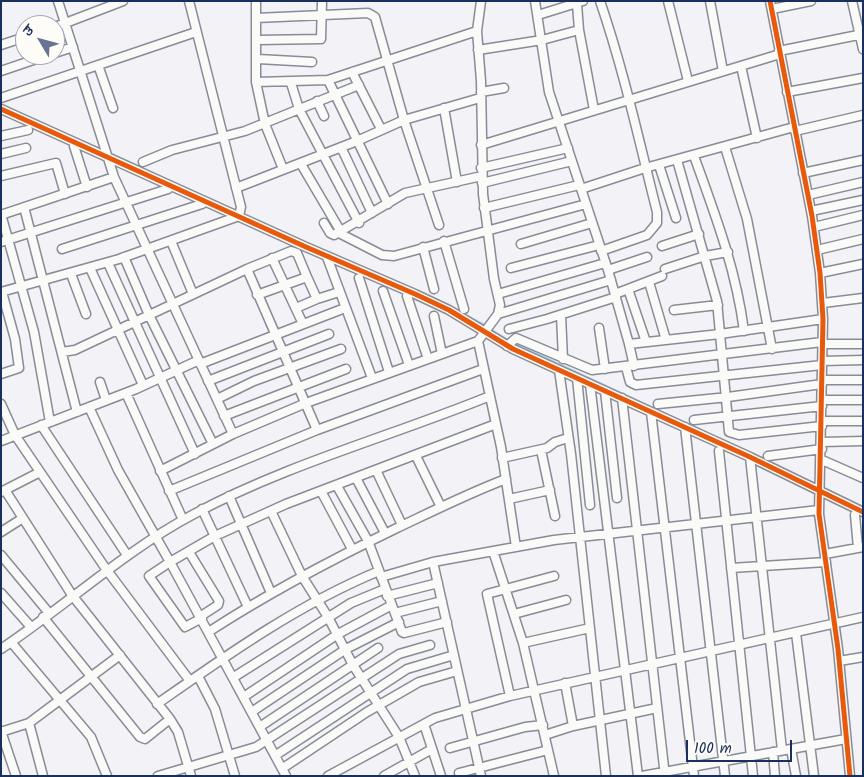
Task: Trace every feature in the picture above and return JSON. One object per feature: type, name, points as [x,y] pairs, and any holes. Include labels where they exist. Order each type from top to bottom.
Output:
[{"type":"street","points":[[58,1],[62,15]]},
{"type":"street","points":[[123,1],[65,23],[114,177],[233,434]]},
{"type":"street","points":[[198,1],[189,2],[236,188],[239,215]]},
{"type":"street","points":[[256,1],[258,59],[256,82],[265,124],[283,169]]},
{"type":"street","points":[[257,40],[322,39],[322,1]]},
{"type":"street","points":[[481,1],[477,31],[480,145],[486,230],[500,305],[498,314],[486,328],[478,342],[496,424],[516,547]]},
{"type":"street","points":[[535,1],[542,40],[545,74],[616,295],[629,344],[630,382],[636,386],[822,363],[863,360]]},
{"type":"street","points":[[555,1],[556,10]]},
{"type":"street","points":[[511,268],[600,248],[647,235],[657,223],[657,212],[630,100],[617,50],[600,1]]},
{"type":"street","points":[[668,1],[688,82]]},
{"type":"street","points":[[710,1],[723,71]]},
{"type":"street","points":[[811,1],[771,5],[804,172],[820,273],[823,319],[822,460],[819,510],[839,661],[850,776]]},
{"type":"street","points":[[852,1],[863,49]]},
{"type":"street","points":[[538,15],[581,2],[579,30],[594,110]]},
{"type":"street","points":[[854,11],[863,9]]},
{"type":"street","points":[[256,18],[368,13],[373,15],[404,120],[439,225]]},
{"type":"street","points":[[478,50],[542,40],[579,30]]},
{"type":"street","points":[[256,82],[291,83],[328,80],[477,31]]},
{"type":"street","points":[[1,98],[196,32]]},
{"type":"street","points":[[480,145],[780,53],[861,35]]},
{"type":"street","points":[[1,45],[15,40]]},
{"type":"street","points":[[65,50],[73,47]]},
{"type":"street","points":[[258,59],[312,62]]},
{"type":"street","points":[[1,71],[19,65]]},
{"type":"street","points":[[98,65],[113,108]]},
{"type":"street","points":[[741,66],[757,138]]},
{"type":"street","points":[[352,72],[381,129]]},
{"type":"street","points":[[787,92],[863,78]]},
{"type":"street","points":[[328,80],[388,204]]},
{"type":"street","points":[[291,83],[299,109],[359,222]]},
{"type":"street","points":[[143,162],[172,150],[265,124],[359,85]]},
{"type":"street","points":[[236,188],[283,169],[301,164],[404,120],[504,88]]},
{"type":"street","points":[[317,101],[324,116]]},
{"type":"street","points":[[444,108],[458,182]]},
{"type":"street","points":[[1,110],[106,152],[327,257],[416,294],[486,328],[559,370],[820,488],[859,514],[861,548],[825,558],[731,568]]},
{"type":"street","points":[[484,208],[580,187],[757,138],[863,115]]},
{"type":"street","points":[[1,136],[28,130]]},
{"type":"street","points":[[74,146],[87,187]]},
{"type":"street","points":[[341,147],[372,213]]},
{"type":"street","points":[[726,147],[747,218],[772,349]]},
{"type":"street","points":[[1,154],[26,148]]},
{"type":"street","points":[[324,223],[332,235],[359,222],[405,193],[482,176],[568,148]]},
{"type":"street","points":[[694,156],[728,252],[738,292],[744,331]]},
{"type":"street","points":[[677,160],[718,305],[728,397],[729,432],[739,435],[822,423],[863,420]]},
{"type":"street","points":[[804,172],[863,160]]},
{"type":"street","points":[[482,176],[572,161]]},
{"type":"street","points":[[1,176],[56,164],[65,194]]},
{"type":"street","points":[[301,164],[340,232],[388,256],[586,204]]},
{"type":"street","points":[[659,165],[676,218]]},
{"type":"street","points":[[50,422],[34,332],[4,241],[1,214],[114,177]]},
{"type":"street","points":[[808,195],[863,182]]},
{"type":"street","points":[[4,241],[168,188]]},
{"type":"street","points":[[811,212],[863,200]]},
{"type":"street","points":[[62,249],[202,204]]},
{"type":"street","points":[[24,208],[45,281],[77,412]]},
{"type":"street","points":[[814,227],[863,214]]},
{"type":"street","points":[[1,374],[19,368],[15,339],[2,292],[108,263],[239,215]]},
{"type":"street","points":[[521,244],[592,222]]},
{"type":"street","points":[[662,246],[699,234]]},
{"type":"street","points":[[817,250],[863,239]]},
{"type":"street","points":[[171,241],[193,294]]},
{"type":"street","points":[[444,241],[464,309]]},
{"type":"street","points":[[423,247],[434,289]]},
{"type":"street","points":[[62,352],[75,350],[246,269],[295,251],[316,299]]},
{"type":"street","points":[[509,329],[561,315],[649,282],[663,273],[705,256],[728,252]]},
{"type":"street","points":[[124,257],[149,315],[213,444]]},
{"type":"street","points":[[327,257],[372,378]]},
{"type":"street","points":[[498,294],[647,257]]},
{"type":"street","points":[[272,258],[303,324]]},
{"type":"street","points":[[108,263],[133,322],[195,454]]},
{"type":"street","points":[[820,273],[863,264]]},
{"type":"street","points":[[90,268],[143,386]]},
{"type":"street","points":[[246,269],[306,403],[316,430]]},
{"type":"street","points":[[71,274],[86,314]]},
{"type":"street","points":[[257,295],[307,277]]},
{"type":"street","points":[[359,278],[389,372]]},
{"type":"street","points":[[498,314],[611,280]]},
{"type":"street","points":[[649,282],[666,340]]},
{"type":"street","points":[[628,289],[646,342]]},
{"type":"street","points":[[383,291],[409,365]]},
{"type":"street","points":[[296,308],[339,292]]},
{"type":"street","points":[[407,296],[428,359]]},
{"type":"street","points":[[823,303],[863,298]]},
{"type":"street","points":[[674,310],[718,305]]},
{"type":"street","points":[[1,441],[126,393],[176,370],[345,308]]},
{"type":"street","points":[[561,315],[563,359]]},
{"type":"street","points":[[434,316],[442,354]]},
{"type":"street","points":[[629,344],[768,328],[823,319]]},
{"type":"street","points":[[599,328],[605,369]]},
{"type":"street","points":[[208,381],[329,334]]},
{"type":"street","points":[[510,342],[519,339],[588,369],[605,369],[822,343],[863,344]]},
{"type":"street","points":[[160,472],[233,434],[306,403],[372,378],[478,342]]},
{"type":"street","points":[[217,399],[254,381],[341,349]]},
{"type":"street","points":[[224,416],[346,369]]},
{"type":"street","points":[[169,491],[316,430],[483,369]]},
{"type":"street","points":[[559,370],[580,538],[606,776]]},
{"type":"street","points":[[577,378],[590,505]]},
{"type":"street","points":[[658,404],[728,397],[822,382],[863,380]]},
{"type":"street","points":[[100,382],[106,400]]},
{"type":"street","points":[[590,384],[640,776],[846,739]]},
{"type":"street","points":[[605,391],[617,498]]},
{"type":"street","points":[[126,393],[183,520]]},
{"type":"street","points":[[1,649],[127,554],[156,535],[229,496],[490,396]]},
{"type":"street","points":[[622,398],[664,773]]},
{"type":"street","points":[[694,420],[728,418],[822,403],[863,400]]},
{"type":"street","points":[[1,404],[15,435],[106,569],[190,681]]},
{"type":"street","points":[[89,407],[118,470],[210,631],[285,772],[379,705],[421,681],[457,671]]},
{"type":"street","points":[[651,412],[694,776]]},
{"type":"street","points":[[189,552],[220,601],[218,605],[189,627],[185,627],[149,576],[151,573],[215,536],[271,511],[496,424]]},
{"type":"street","points":[[41,425],[127,554]]},
{"type":"street","points":[[685,427],[725,776]]},
{"type":"street","points":[[502,458],[541,450],[549,447],[554,442],[568,438]]},
{"type":"street","points":[[768,456],[863,441]]},
{"type":"street","points":[[541,450],[555,516]]},
{"type":"street","points":[[719,451],[753,776]]},
{"type":"street","points":[[416,456],[441,507]]},
{"type":"street","points":[[750,457],[768,638],[782,750]]},
{"type":"street","points":[[822,460],[863,478]]},
{"type":"street","points":[[376,470],[402,525]]},
{"type":"street","points":[[40,472],[3,491],[23,518],[72,595],[170,719],[178,732],[190,772]]},
{"type":"street","points":[[356,478],[385,533]]},
{"type":"street","points":[[210,631],[248,606],[352,549],[506,479]]},
{"type":"street","points":[[337,486],[368,541],[386,592],[404,634],[447,622]]},
{"type":"street","points":[[509,499],[550,490]]},
{"type":"street","points":[[322,491],[352,549]]},
{"type":"street","points":[[229,496],[271,593]]},
{"type":"street","points":[[576,507],[605,503]]},
{"type":"street","points":[[202,510],[248,606]]},
{"type":"street","points":[[157,704],[224,658],[352,582],[433,562],[516,547],[819,510]]},
{"type":"street","points":[[271,511],[302,576],[338,634],[353,665],[399,737],[415,776]]},
{"type":"street","points":[[1,532],[23,518]]},
{"type":"street","points":[[493,551],[523,643],[554,776]]},
{"type":"street","points":[[1,555],[143,738],[170,719]]},
{"type":"street","points":[[433,562],[480,772]]},
{"type":"street","points":[[510,696],[487,596],[554,576]]},
{"type":"street","points":[[234,677],[351,603],[386,592],[438,583]]},
{"type":"street","points":[[1,594],[31,627]]},
{"type":"street","points":[[514,614],[566,600]]},
{"type":"street","points":[[395,613],[442,601]]},
{"type":"street","points":[[245,696],[338,634],[392,605]]},
{"type":"street","points":[[328,776],[435,718],[467,708],[565,683],[863,617]]},
{"type":"street","points":[[253,711],[346,649],[399,622]]},
{"type":"street","points":[[523,643],[590,628]]},
{"type":"street","points":[[796,632],[814,776]]},
{"type":"street","points":[[11,642],[61,699],[96,745],[107,776]]},
{"type":"street","points":[[158,776],[190,772],[256,746],[402,652],[430,646]]},
{"type":"street","points":[[261,726],[378,648]]},
{"type":"street","points":[[16,776],[1,732],[29,722],[120,655]]},
{"type":"street","points":[[276,755],[409,668],[454,655]]},
{"type":"street","points":[[839,661],[863,657]]},
{"type":"street","points":[[198,676],[215,709],[235,776]]},
{"type":"street","points":[[565,683],[573,726]]},
{"type":"street","points":[[545,735],[573,726],[657,708]]},
{"type":"street","points":[[29,722],[43,776]]},
{"type":"street","points":[[424,724],[441,776]]},
{"type":"street","points":[[450,748],[525,727],[542,725]]},
{"type":"street","points":[[384,776],[432,749]]},
{"type":"street","points":[[791,749],[796,776]]},
{"type":"street","points":[[459,772],[480,772],[548,750]]},
{"type":"street","points":[[773,752],[775,776]]},
{"type":"waterway","points":[[45,125],[103,150]]},
{"type":"waterway","points":[[110,153],[178,185]]},
{"type":"waterway","points":[[455,310],[487,326]]},
{"type":"waterway","points":[[490,329],[510,341]]},
{"type":"waterway","points":[[514,343],[741,449]]},
{"type":"waterway","points":[[770,463],[818,485]]},
{"type":"waterway","points":[[822,487],[863,507]]},
{"type":"cycle path","points":[[770,1],[812,216],[820,273],[823,319],[819,514],[838,649],[850,776]]},
{"type":"cycle path","points":[[1,109],[306,247],[415,294],[449,310],[513,349],[750,457],[863,512]]}]
